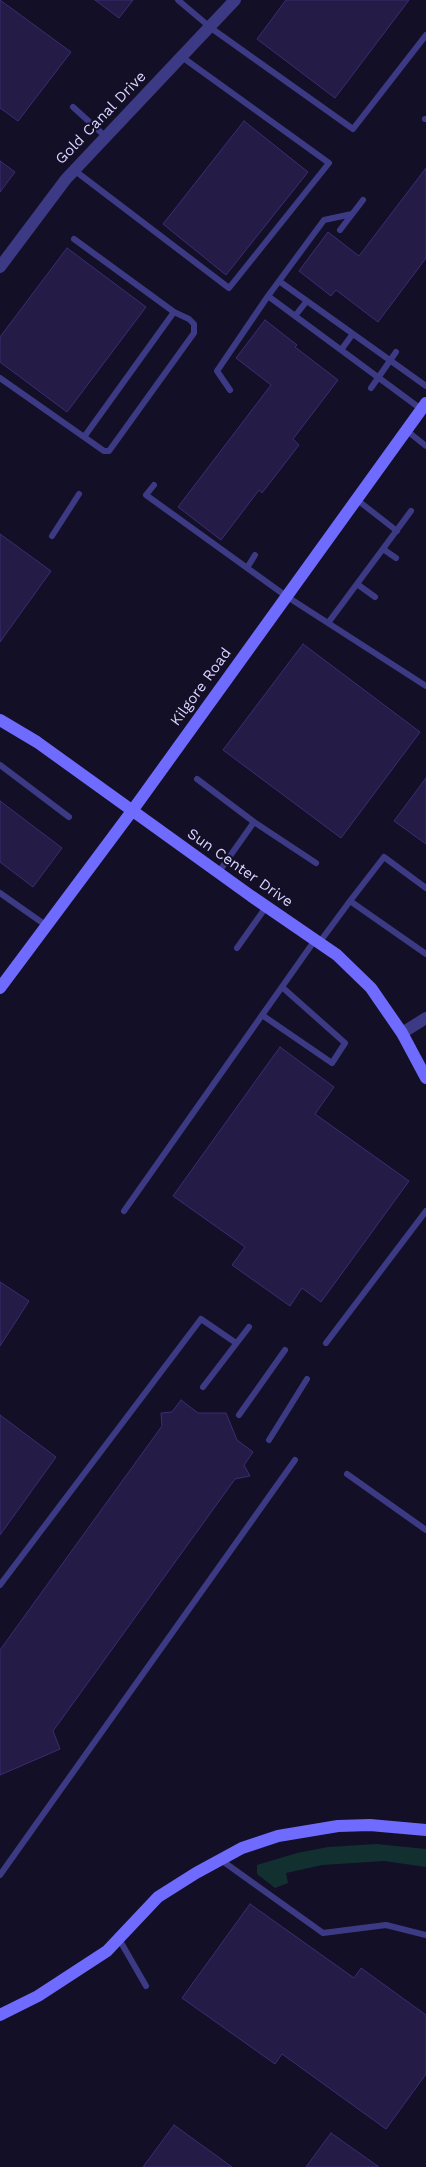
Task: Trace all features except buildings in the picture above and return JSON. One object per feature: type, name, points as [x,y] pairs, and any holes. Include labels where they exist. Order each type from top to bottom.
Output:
[{"type":"street","name":"Gold Canal Drive","points":[[2,259],[46,202],[74,170],[236,0]]},
{"type":"street","name":"Kilgore Road","points":[[0,988],[132,811],[424,406]]},
{"type":"street","name":"Sun Center Drive","points":[[0,720],[38,742],[218,873],[337,955],[370,988],[402,1034],[426,1078]]},
{"type":"street","points":[[402,1034],[426,1018]]},
{"type":"street","points":[[0,2015],[60,1982],[107,1951],[158,1897],[242,1848],[278,1836],[338,1826],[370,1825],[426,1830]]},
{"type":"lane","points":[[178,0],[211,28],[353,128],[426,35]]},
{"type":"lane","points":[[74,170],[229,288],[329,163],[182,57]]},
{"type":"lane","points":[[73,107],[106,137]]},
{"type":"lane","points":[[340,230],[363,200]]},
{"type":"lane","points":[[230,390],[217,371],[268,296],[324,220],[352,214]]},
{"type":"lane","points":[[0,378],[104,452],[109,451],[194,332],[194,324],[189,319],[174,312],[74,239]]},
{"type":"lane","points":[[279,281],[352,335],[426,386]]},
{"type":"lane","points":[[268,296],[378,377],[424,406]]},
{"type":"lane","points":[[295,316],[306,302]]},
{"type":"lane","points":[[84,437],[174,312]]},
{"type":"lane","points":[[341,350],[352,335]]},
{"type":"lane","points":[[371,388],[396,352]]},
{"type":"lane","points":[[406,430],[426,446]]},
{"type":"lane","points":[[154,485],[146,495],[286,596],[426,686]]},
{"type":"lane","points":[[52,536],[79,494]]},
{"type":"lane","points":[[356,499],[396,531]]},
{"type":"lane","points":[[328,623],[412,511]]},
{"type":"lane","points":[[383,549],[396,558]]},
{"type":"lane","points":[[246,568],[255,556]]},
{"type":"lane","points":[[356,584],[375,597]]},
{"type":"lane","points":[[0,765],[69,817]]},
{"type":"lane","points":[[197,779],[254,822],[316,863]]},
{"type":"lane","points":[[218,873],[254,822]]},
{"type":"lane","points":[[124,1212],[282,987],[384,857],[426,888]]},
{"type":"lane","points":[[1,896],[46,926]]},
{"type":"lane","points":[[350,901],[426,954]]},
{"type":"lane","points":[[236,948],[266,907]]},
{"type":"lane","points":[[262,1015],[332,1063],[345,1043],[282,987]]},
{"type":"lane","points":[[326,1344],[426,1211]]},
{"type":"lane","points":[[0,1585],[201,1319],[236,1343]]},
{"type":"lane","points":[[203,1387],[249,1327]]},
{"type":"lane","points":[[239,1415],[285,1350]]},
{"type":"lane","points":[[269,1440],[307,1380]]},
{"type":"lane","points":[[0,1874],[295,1460]]},
{"type":"lane","points":[[346,1474],[426,1530]]},
{"type":"lane","points":[[221,1860],[324,1933],[386,1925],[426,1935]]},
{"type":"lane","points":[[118,1939],[146,1986]]},
{"type":"green space","points":[[376,1844],[426,1849],[426,1867],[384,1861],[322,1865],[286,1873],[288,1883],[275,1888],[257,1874],[257,1865],[297,1853],[328,1847]]}]
